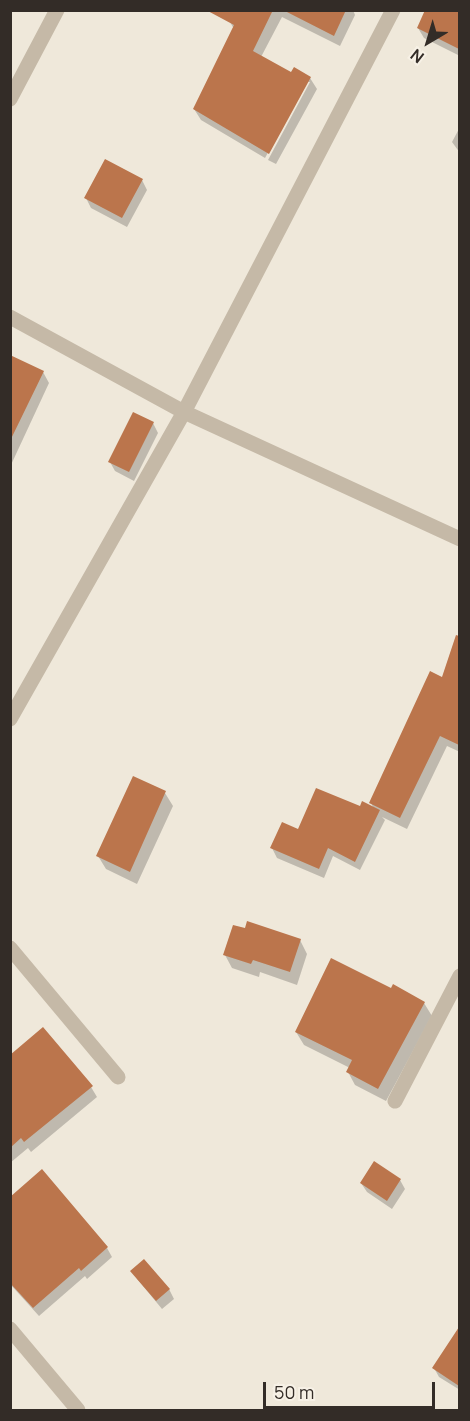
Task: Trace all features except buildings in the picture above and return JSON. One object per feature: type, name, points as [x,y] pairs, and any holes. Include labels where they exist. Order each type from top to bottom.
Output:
[{"type":"street","points":[[10,99],[57,10]]},
{"type":"street","points":[[10,719],[184,412],[393,10]]},
{"type":"street","points":[[10,317],[184,412],[459,539]]},
{"type":"street","points":[[10,948],[118,1077]]},
{"type":"street","points":[[395,1101],[459,976]]},
{"type":"street","points":[[10,1329],[78,1410]]}]
